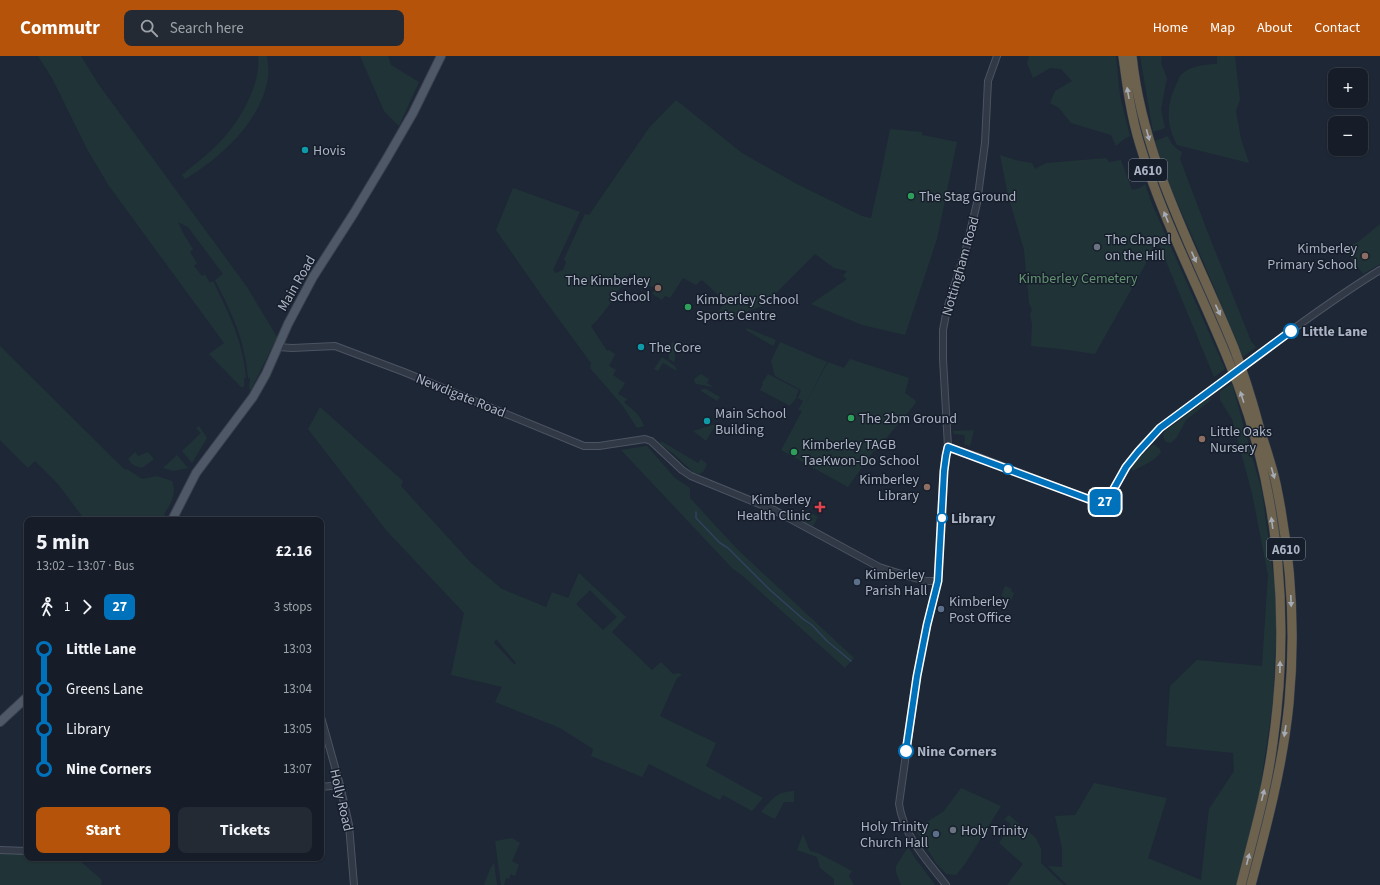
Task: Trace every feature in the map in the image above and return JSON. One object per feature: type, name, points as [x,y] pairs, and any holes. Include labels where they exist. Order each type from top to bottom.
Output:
[{"type":"highway","name":"A610","points":[[1123,56],[1129,101],[1146,164],[1172,232],[1238,385],[1251,423],[1262,468],[1278,562],[1281,618],[1280,682],[1278,703],[1267,779],[1241,885]]},
{"type":"highway","name":"A610","points":[[1132,56],[1148,137],[1158,167],[1188,245],[1220,316],[1246,381],[1275,483],[1288,561],[1292,637],[1289,702],[1276,786],[1252,885]]},
{"type":"main road","name":"Main Road","points":[[174,517],[196,473],[253,397],[266,374],[288,324],[313,277],[354,213],[406,125],[441,56]]},
{"type":"main road","points":[[0,722],[24,701]]},
{"type":"street","name":"Nottingham Road","points":[[946,885],[914,844],[906,829],[900,812],[899,795],[917,676],[927,625],[938,581],[944,471],[948,447],[943,359],[945,318],[966,249],[977,203],[985,143],[988,81],[997,56]]},
{"type":"street","points":[[948,447],[1103,504],[1107,501],[1126,467],[1147,442],[1174,417],[1316,312],[1380,270]]},
{"type":"street","name":"Newdigate Road","points":[[278,347],[292,348],[335,346],[404,372],[584,446],[599,446],[642,439],[651,441],[682,470],[691,476],[774,510],[873,565],[926,581],[938,581]]},
{"type":"street","name":"Holly Road","points":[[324,728],[340,785],[350,833],[354,885]]},
{"type":"street","points":[[324,787],[340,785]]},
{"type":"street","points":[[0,850],[24,850]]},
{"type":"green space","points":[[38,56],[81,56],[99,85],[247,287],[277,337],[251,390],[249,388],[250,378],[248,378],[241,339],[215,280],[223,274],[188,227],[178,222],[193,249],[190,252],[197,263],[194,266],[202,276],[205,274],[210,283],[213,281],[234,328],[242,352],[246,378],[244,378],[244,387],[241,387],[209,354],[224,343],[109,186],[87,149],[52,78]]},
{"type":"green space","points":[[258,56],[267,56],[268,77],[264,93],[257,109],[237,137],[225,149],[185,179],[182,175],[225,137],[240,116],[252,92],[256,79]]},
{"type":"green space","points":[[360,56],[388,56],[391,65],[419,82],[399,126],[384,111]]},
{"type":"green space","points":[[1029,56],[1116,56],[1120,96],[1130,136],[1116,146],[1111,135],[1071,123],[1059,108],[1050,103],[1055,91],[1072,81],[1061,69],[1050,68],[1033,78],[1027,63]]},
{"type":"green space","points":[[1140,56],[1162,56],[1161,63],[1167,78],[1161,109],[1165,128],[1153,132]]},
{"type":"green space","points":[[1217,56],[1235,56],[1240,100],[1236,111],[1241,139],[1249,163],[1177,145],[1173,137],[1169,122],[1169,108],[1170,100],[1180,76],[1185,71],[1194,67],[1217,64]]},
{"type":"green space","name":"The Kimberley School","points":[[676,100],[742,153],[795,183],[862,216],[871,218],[890,129],[922,132],[922,135],[957,142],[937,239],[905,335],[862,325],[811,304],[847,279],[843,276],[847,271],[834,268],[815,254],[764,305],[730,320],[716,316],[725,301],[701,280],[696,285],[683,278],[670,298],[665,296],[662,300],[652,294],[655,289],[630,273],[607,308],[591,326],[607,351],[609,350],[615,354],[609,366],[616,370],[613,375],[625,383],[618,394],[627,399],[624,402],[636,412],[640,418],[644,426],[637,428],[622,405],[590,368],[591,363],[496,230],[513,188],[580,212],[553,270],[556,273],[563,270],[566,262],[564,259],[585,214],[589,215],[649,128]]},
{"type":"green space","points":[[1168,136],[1174,146],[1182,152],[1180,159],[1208,233],[1251,341],[1256,347],[1243,357],[1166,177],[1155,141]]},
{"type":"green space","name":"Kimberley Cemetery","points":[[1000,155],[1015,160],[1032,163],[1035,169],[1046,163],[1106,158],[1109,162],[1121,160],[1132,190],[1140,188],[1145,184],[1152,204],[1225,369],[1214,377],[1158,242],[1095,354],[1031,346],[1032,325],[1030,314],[1032,310],[1029,303],[1024,250],[1008,195]]},
{"type":"green space","name":"Kimberley Primary School","points":[[1380,224],[1380,264],[1363,274],[1344,248],[1358,242]]},
{"type":"green space","points":[[747,328],[776,340],[773,346],[746,330]]},
{"type":"green space","points":[[672,342],[674,343],[674,362],[669,359],[669,350]]},
{"type":"green space","name":"The 2bm Ground","points":[[780,342],[827,362],[803,408],[828,362],[844,368],[850,359],[909,378],[905,393],[916,401],[915,404],[872,453],[848,487],[781,450],[802,411],[798,410],[803,401],[798,398],[801,390],[775,376],[771,361]]},
{"type":"green space","points":[[0,346],[125,470],[127,469],[142,479],[157,476],[172,481],[174,494],[164,514],[164,517],[83,517],[58,484],[35,461],[28,468],[0,440]]},
{"type":"green space","points":[[662,357],[675,366],[677,371],[663,363],[658,371],[654,369]]},
{"type":"green space","points":[[701,374],[709,379],[707,383],[714,387],[696,384],[694,381],[695,378]]},
{"type":"green space","points":[[768,374],[799,390],[796,396],[797,397],[790,406],[760,390],[763,384],[762,383]]},
{"type":"green space","points":[[1232,384],[1262,492],[1277,602],[1273,701],[1259,796],[1237,885],[1067,885],[1048,866],[1062,867],[1062,848],[1055,816],[1075,815],[1094,783],[1167,798],[1148,858],[1201,880],[1209,809],[1234,771],[1233,753],[1166,746],[1170,686],[1197,660],[1262,666],[1268,575],[1252,493],[1232,419],[1220,400],[1220,391]]},
{"type":"green space","points":[[702,389],[706,389],[720,397],[717,401],[701,391]]},
{"type":"green space","points":[[1209,398],[1211,400],[1186,420],[1177,437],[1171,443],[1166,442],[1163,437],[1164,432]]},
{"type":"green space","points":[[320,407],[403,481],[401,486],[471,563],[502,589],[546,607],[552,592],[568,598],[579,573],[626,617],[612,632],[652,670],[661,662],[673,674],[679,673],[682,675],[677,678],[660,716],[716,743],[706,766],[763,798],[752,811],[723,795],[720,800],[649,764],[642,777],[591,756],[593,749],[560,728],[495,702],[502,687],[451,675],[464,613],[386,530],[308,429]],"holes":[[[590,590],[617,617],[603,630],[576,604]],[[496,639],[516,663],[515,665],[494,643]]]},
{"type":"green space","points":[[716,424],[706,441],[693,431]]},
{"type":"green space","points":[[199,426],[207,438],[192,463],[182,451],[201,433],[196,428]]},
{"type":"green space","points":[[974,430],[970,446],[964,444],[964,435],[954,434],[953,431]]},
{"type":"green space","points":[[661,441],[698,463],[701,459],[707,464],[704,471],[700,474],[694,473],[674,454],[660,444]]},
{"type":"green space","points":[[1153,445],[1160,449],[1161,452],[1152,461],[1133,471],[1131,467]]},
{"type":"green space","points":[[647,446],[675,478],[690,488],[690,498],[737,549],[854,658],[845,668],[744,577],[732,568],[621,450]]},
{"type":"green space","points":[[135,452],[138,456],[148,452],[154,459],[142,468],[138,467],[128,459]]},
{"type":"green space","points":[[177,455],[188,468],[173,471],[163,468]]},
{"type":"green space","points":[[810,512],[818,517],[813,526],[805,522]]},
{"type":"green space","points":[[1005,586],[1012,589],[1011,591],[1014,593],[1011,600],[1001,596]]},
{"type":"green space","points":[[961,788],[1001,806],[965,864],[956,875],[946,874],[936,863],[915,829],[943,812]]},
{"type":"green space","points":[[794,791],[794,802],[784,802],[775,819],[761,812],[775,797],[783,793]]},
{"type":"green space","points":[[1009,815],[1036,838],[1041,849],[1041,863],[1064,885],[1007,885],[1023,864],[999,843],[1011,824],[1004,819]]},
{"type":"green space","points":[[803,834],[810,851],[818,853],[852,871],[849,876],[854,885],[834,885],[834,879],[820,868],[817,857],[797,850]]},
{"type":"green space","points":[[512,838],[520,843],[512,861],[519,865],[515,876],[511,874],[509,879],[506,878],[504,885],[501,885],[495,841]]},
{"type":"green space","points":[[908,847],[935,885],[901,885],[896,872],[896,866]]},
{"type":"green space","points":[[0,852],[24,854],[24,861],[80,861],[102,880],[101,885],[0,885]]},
{"type":"green space","points":[[494,863],[497,885],[484,885],[490,869]]},
{"type":"waterway","points":[[696,512],[696,518],[720,543],[728,548],[769,589],[812,625],[827,641],[851,661]]},
{"type":"bus line","name":"27","points":[[906,751],[917,676],[927,625],[938,581],[944,471],[948,447],[976,456],[1103,504],[1107,501],[1116,487],[1126,467],[1160,428],[1291,331]]},
{"type":"place","name":"Hovis","points":[[305,150]]},
{"type":"place","name":"The Stag Ground","points":[[911,196]]},
{"type":"place","name":"The Chapel on the Hill","points":[[1097,247]]},
{"type":"place","name":"Kimberley Primary School","points":[[1365,256]]},
{"type":"place","name":"The Kimberley School","points":[[658,288]]},
{"type":"place","name":"Kimberley School Sports Centre","points":[[688,307]]},
{"type":"place","name":"Little Lane","points":[[1291,331]]},
{"type":"place","name":"The Core","points":[[641,347]]},
{"type":"place","name":"The 2bm Ground","points":[[851,418]]},
{"type":"place","name":"Main School Building","points":[[707,421]]},
{"type":"place","name":"Little Oaks Nursery","points":[[1202,439]]},
{"type":"place","name":"Kimberley TAGB TaeKwon-Do School","points":[[794,452]]},
{"type":"place","name":"Kimberley Library","points":[[927,487]]},
{"type":"place","name":"Kimberley Health Clinic","points":[[820,507]]},
{"type":"place","name":"Library","points":[[942,518]]},
{"type":"place","name":"Kimberley Parish Hall","points":[[857,582]]},
{"type":"place","name":"Kimberley Post Office","points":[[941,609]]},
{"type":"place","name":"Nine Corners","points":[[906,751]]},
{"type":"place","name":"Holy Trinity","points":[[953,830]]},
{"type":"place","name":"Holy Trinity Church Hall","points":[[936,834]]}]
